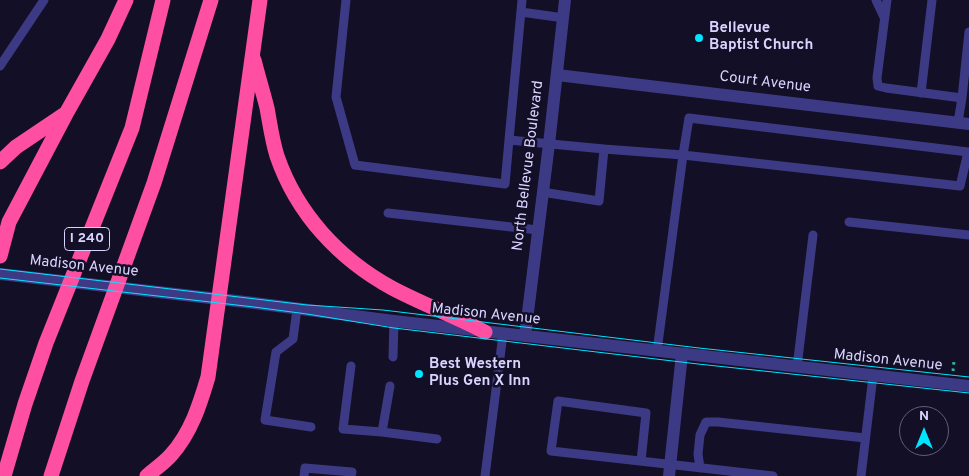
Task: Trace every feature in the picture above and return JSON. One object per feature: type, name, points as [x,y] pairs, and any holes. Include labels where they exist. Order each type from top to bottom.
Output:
[{"type":"highway","points":[[0,256],[9,222],[108,39],[126,0]]},
{"type":"highway","name":"I 240","points":[[4,476],[25,404],[46,343],[132,128],[163,0]]},
{"type":"highway","name":"I 240","points":[[51,476],[82,381],[154,182],[211,0]]},
{"type":"highway","points":[[147,476],[172,454],[183,438],[194,419],[208,377],[260,0]]},
{"type":"highway","points":[[252,54],[278,156],[290,187],[316,227],[349,260],[376,279],[485,332]]},
{"type":"highway","points":[[0,162],[16,147],[67,112]]},
{"type":"street","name":"North Bellevue Boulevard","points":[[525,336],[566,0]]},
{"type":"street","name":"Court Avenue","points":[[557,75],[964,123]]},
{"type":"street","name":"Madison Avenue","points":[[0,274],[485,332],[969,386]]},
{"type":"street","points":[[669,470],[682,354]]},
{"type":"lane","points":[[0,66],[44,0]]},
{"type":"lane","points":[[346,0],[336,97],[355,164],[504,184],[522,0]]},
{"type":"lane","points":[[876,0],[884,17]]},
{"type":"lane","points":[[887,0],[877,78],[878,86],[962,98]]},
{"type":"lane","points":[[921,93],[932,0]]},
{"type":"lane","points":[[521,12],[564,18]]},
{"type":"lane","points":[[964,123],[962,98],[969,32]]},
{"type":"lane","points":[[509,140],[604,150],[683,155],[960,186],[966,177],[968,152],[689,118],[683,155],[657,350]]},
{"type":"lane","points":[[542,192],[599,201],[604,150]]},
{"type":"lane","points":[[388,213],[538,230]]},
{"type":"lane","points":[[849,222],[969,235]]},
{"type":"lane","points":[[797,368],[813,235]]},
{"type":"lane","points":[[297,309],[293,339],[276,352],[265,420],[311,427]]},
{"type":"lane","points":[[393,356],[394,321]]},
{"type":"lane","points":[[485,476],[503,334]]},
{"type":"lane","points":[[351,366],[343,429],[437,439]]},
{"type":"lane","points":[[861,476],[873,376]]},
{"type":"lane","points":[[382,432],[390,386]]},
{"type":"lane","points":[[641,461],[646,413],[558,401],[551,451],[641,461],[669,470],[700,468],[773,476]]},
{"type":"lane","points":[[700,468],[698,454],[700,435],[706,422],[865,438]]},
{"type":"lane","points":[[304,476],[305,468],[352,472],[351,476]]},
{"type":"tram line","points":[[0,269],[307,305],[383,310],[699,348],[969,377]]},
{"type":"tram line","points":[[0,278],[254,307],[394,328],[698,364],[969,393]]},
{"type":"place","name":"Bellevue Baptist Church","points":[[699,38]]},
{"type":"place","name":"Best Western Plus Gen X Inn","points":[[419,374]]}]
